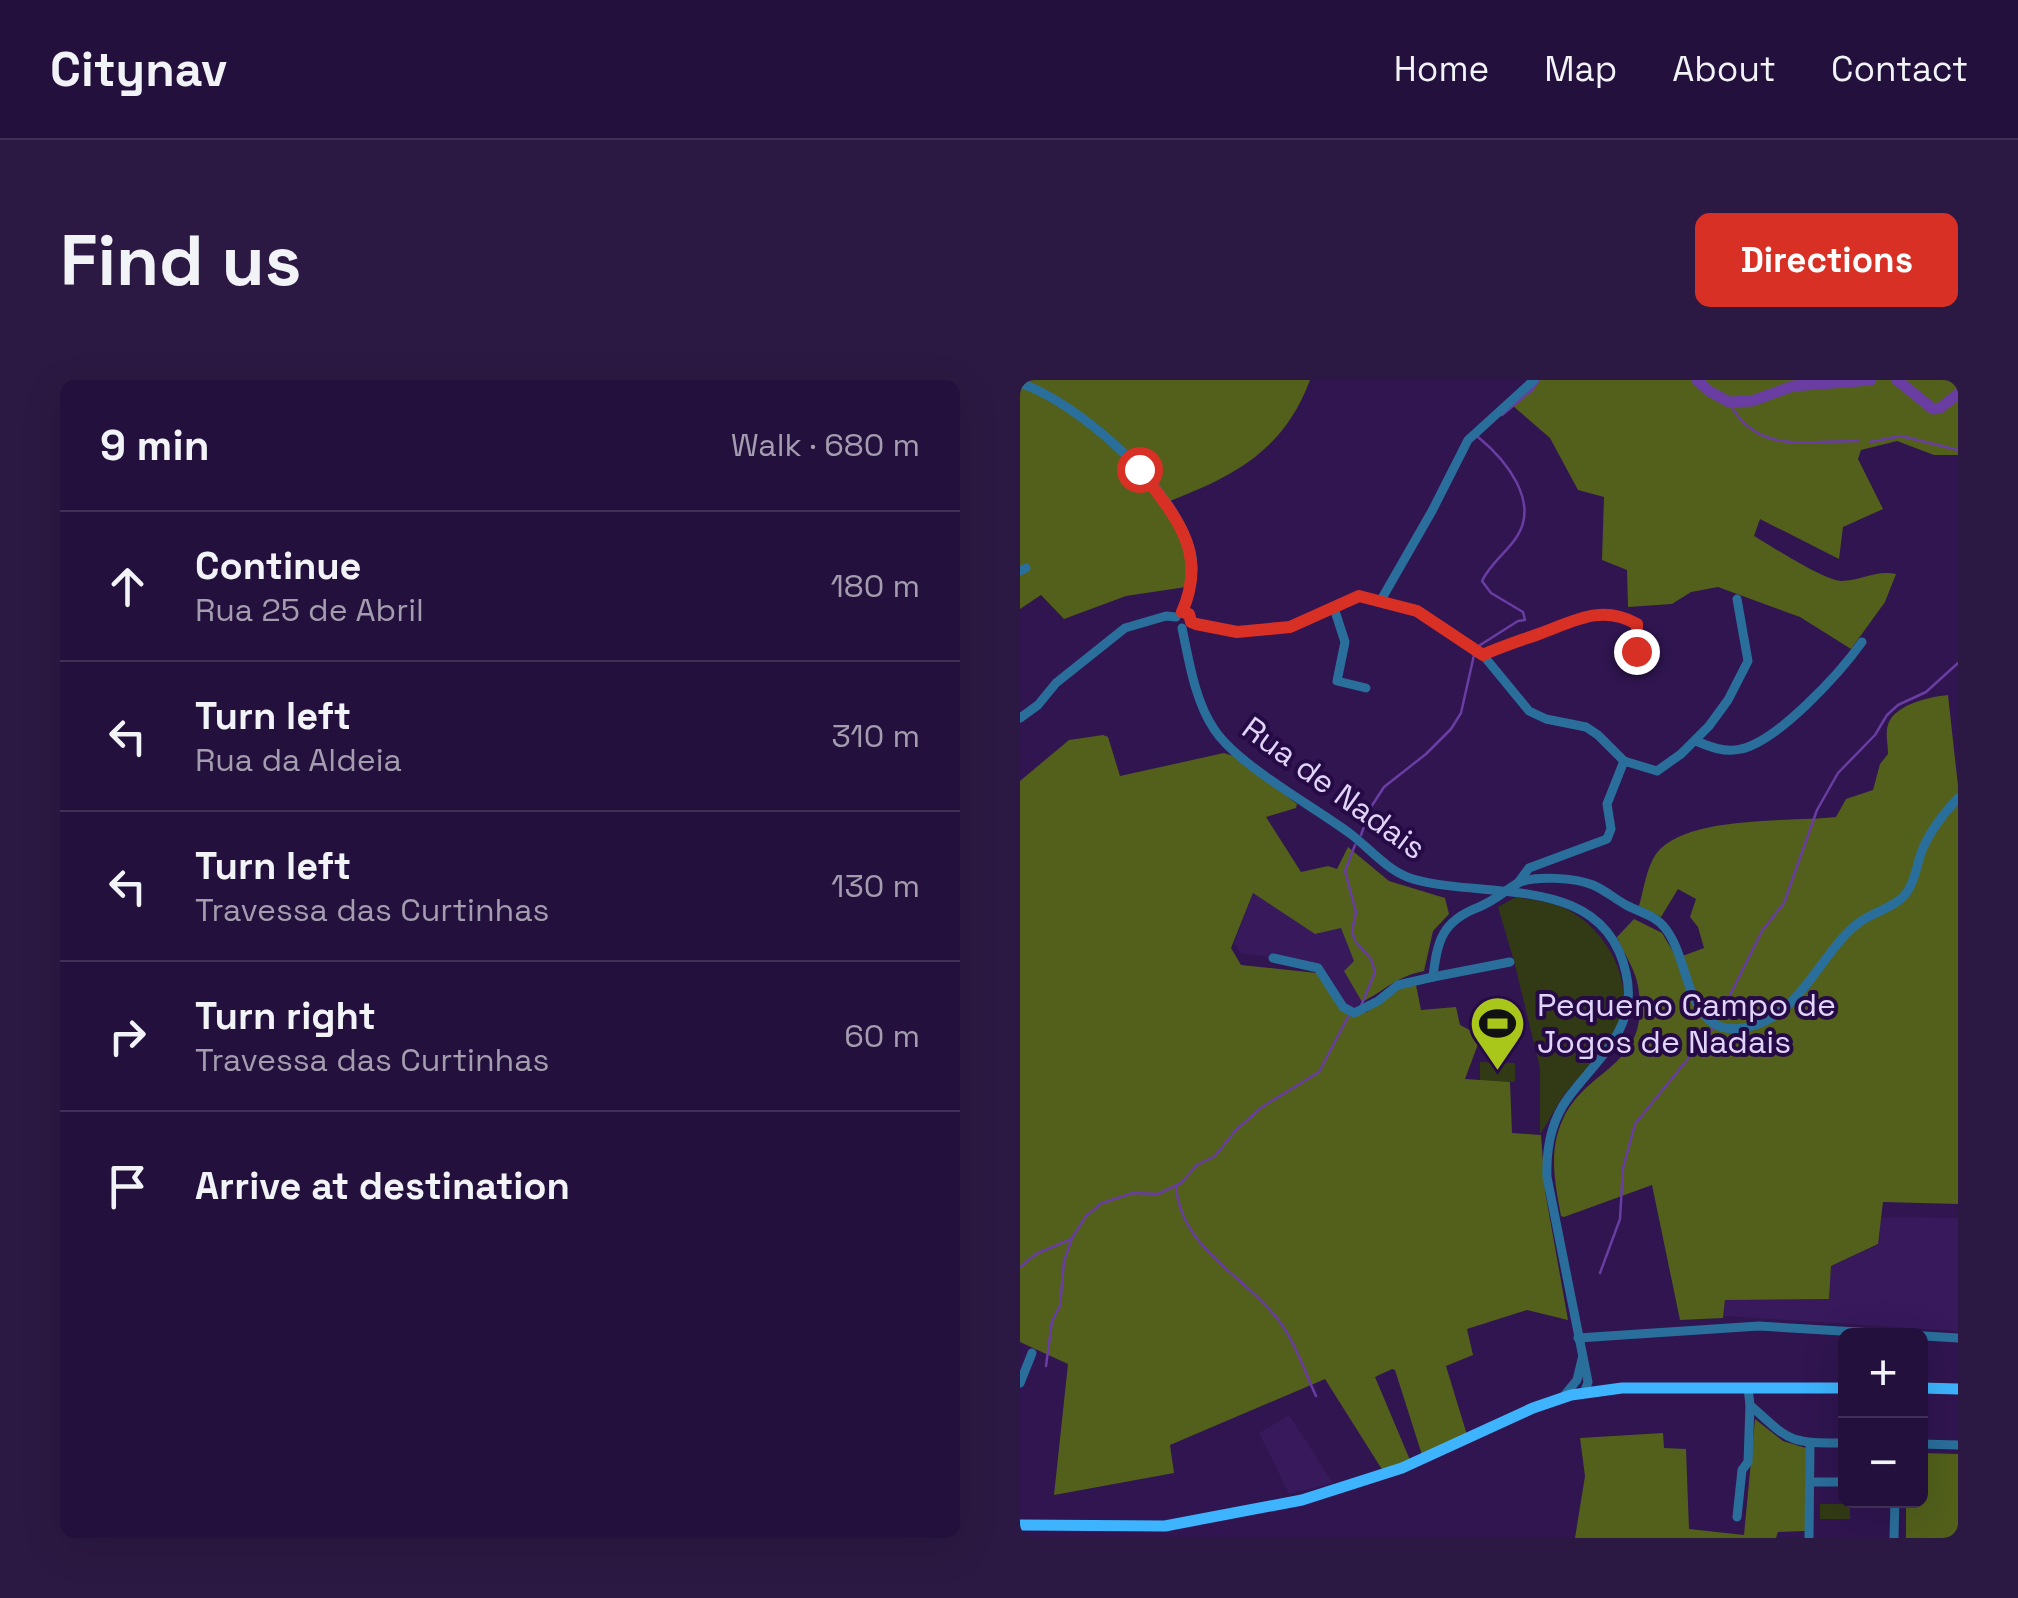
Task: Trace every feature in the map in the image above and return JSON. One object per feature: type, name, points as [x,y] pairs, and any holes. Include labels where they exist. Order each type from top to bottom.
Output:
[{"type":"main road","points":[[1020,1525],[1165,1526],[1302,1500],[1402,1468],[1563,1397],[1582,1393],[1609,1389],[1722,1388],[1746,1397],[1764,1388],[1838,1388]]},
{"type":"main road","points":[[1928,1388],[1958,1389]]},
{"type":"street","points":[[1381,600],[1468,440],[1534,380]]},
{"type":"street","points":[[1020,383],[1045,392],[1082,419],[1139,469],[1170,509],[1184,534],[1193,564],[1192,579],[1179,615]]},
{"type":"street","points":[[1020,719],[1056,683],[1125,628],[1189,614],[1187,625],[1237,632],[1290,627],[1359,596],[1417,611],[1483,655],[1529,711],[1586,728],[1598,734],[1624,761],[1657,770],[1696,741],[1728,700],[1748,662],[1737,600]]},
{"type":"street","points":[[1334,608],[1345,642],[1337,682],[1366,688]]},
{"type":"street","points":[[1483,655],[1573,618],[1602,616],[1624,617],[1637,624],[1636,651]]},
{"type":"street","name":"Rua de Nadais","points":[[1187,625],[1208,719],[1235,752],[1401,874],[1415,880],[1553,897],[1585,912],[1601,926],[1618,952],[1626,972],[1628,994],[1620,1030],[1612,1047],[1567,1099],[1547,1148],[1547,1177],[1588,1382],[1582,1393]]},
{"type":"street","points":[[1696,741],[1722,750],[1742,749],[1758,741],[1822,690],[1862,642]]},
{"type":"street","points":[[1433,977],[1436,944],[1448,926],[1468,911],[1508,892],[1528,868],[1606,840],[1611,829],[1607,804],[1624,761]]},
{"type":"street","points":[[1518,883],[1590,883],[1658,921],[1672,940],[1697,1007],[1707,1020],[1724,1028],[1746,1028],[1768,1020],[1793,1000],[1858,923],[1902,898],[1914,880],[1932,831],[1958,798]]},
{"type":"street","points":[[1553,897],[1564,880]]},
{"type":"street","points":[[1273,958],[1318,968],[1343,1007],[1354,1012],[1398,986],[1510,962]]},
{"type":"street","points":[[1578,1338],[1759,1326],[1838,1330]]},
{"type":"street","points":[[1928,1336],[1958,1338]]},
{"type":"street","points":[[1020,1383],[1032,1353]]},
{"type":"street","points":[[1583,1371],[1609,1389]]},
{"type":"street","name":"Rua de Nadais","points":[[1563,1397],[1583,1371]]},
{"type":"street","points":[[1746,1397],[1784,1437],[1810,1443],[1838,1443]]},
{"type":"street","points":[[1736,1517],[1742,1470],[1748,1462],[1746,1397]]},
{"type":"street","points":[[1809,1538],[1810,1443]]},
{"type":"street","points":[[1928,1444],[1958,1445]]},
{"type":"street","points":[[1810,1482],[1838,1482]]},
{"type":"street","points":[[1894,1538],[1895,1508]]},
{"type":"shaded area","points":[[1253,894],[1341,928],[1354,961],[1345,971],[1362,1002],[1351,1009],[1344,1005],[1318,964],[1241,953],[1234,943]]},
{"type":"shaded area","points":[[1880,1217],[1958,1218],[1958,1331],[1724,1316],[1725,1300],[1829,1299],[1831,1266],[1878,1245]]},
{"type":"shaded area","points":[[1289,1415],[1333,1483],[1289,1494],[1259,1433]]},
{"type":"green space","points":[[1020,380],[1310,380],[1285,427],[1251,460],[1210,484],[1162,504],[1188,555],[1186,587],[1126,596],[1064,619],[1041,595],[1020,609]]},
{"type":"green space","points":[[1537,380],[1958,380],[1958,455],[1934,455],[1897,441],[1861,450],[1858,459],[1883,509],[1843,527],[1839,559],[1760,519],[1754,536],[1822,575],[1841,581],[1896,574],[1885,602],[1851,649],[1800,617],[1718,587],[1691,592],[1672,604],[1628,607],[1627,570],[1602,560],[1604,497],[1578,490],[1550,438],[1512,405]]},
{"type":"green space","points":[[1948,695],[1958,786],[1958,1204],[1883,1202],[1878,1244],[1831,1266],[1829,1299],[1725,1300],[1723,1318],[1680,1320],[1652,1185],[1561,1216],[1554,1167],[1558,1131],[1574,1101],[1615,1063],[1636,1034],[1640,1013],[1638,986],[1617,937],[1634,919],[1662,933],[1677,958],[1704,948],[1698,927],[1690,917],[1696,899],[1678,889],[1661,917],[1639,906],[1656,854],[1670,841],[1714,826],[1836,817],[1846,799],[1873,790],[1880,764],[1888,754],[1887,729],[1895,714],[1921,700]]},
{"type":"green space","points":[[1108,737],[1120,776],[1224,753],[1236,757],[1297,804],[1296,808],[1266,817],[1301,872],[1328,866],[1337,869],[1348,847],[1389,881],[1445,898],[1449,914],[1433,931],[1424,971],[1398,980],[1362,1002],[1344,971],[1354,961],[1341,928],[1315,934],[1253,893],[1231,948],[1241,965],[1317,973],[1348,1015],[1367,1012],[1398,987],[1416,985],[1421,1010],[1456,1007],[1460,1025],[1481,1036],[1465,1079],[1510,1082],[1512,1133],[1541,1135],[1545,1191],[1568,1320],[1527,1310],[1467,1329],[1473,1355],[1446,1366],[1467,1435],[1422,1455],[1392,1369],[1375,1377],[1410,1460],[1383,1471],[1325,1379],[1170,1445],[1174,1473],[1054,1495],[1068,1364],[1020,1342],[1020,781],[1069,740]]},
{"type":"green space","points":[[1516,897],[1562,907],[1577,915],[1612,954],[1623,987],[1616,1032],[1564,1095],[1540,1134],[1540,1068],[1498,907]]},
{"type":"green space","name":"Pequeno Campo de Jogos de Nadais","points":[[1480,1062],[1515,1063],[1515,1082],[1480,1081]]},
{"type":"green space","points":[[1755,1419],[1783,1441],[1806,1448],[1805,1531],[1778,1532],[1776,1538],[1575,1538],[1585,1476],[1580,1438],[1663,1433],[1664,1448],[1686,1449],[1689,1529],[1744,1535]]},
{"type":"green space","points":[[1928,1453],[1958,1454],[1958,1538],[1906,1538],[1906,1508],[1928,1508]]},
{"type":"green space","points":[[1820,1504],[1850,1508],[1850,1519],[1820,1519]]},
{"type":"waterway","points":[[1502,415],[1539,380]]},
{"type":"waterway","points":[[1697,380],[1729,402],[1752,401],[1793,386],[1871,380]]},
{"type":"waterway","points":[[1897,380],[1933,409],[1958,394]]},
{"type":"waterway","points":[[1729,402],[1740,419],[1769,438],[1859,441]]},
{"type":"waterway","points":[[1870,442],[1901,436],[1958,450]]},
{"type":"waterway","points":[[1477,647],[1525,620],[1523,612],[1491,593],[1482,581],[1516,538],[1524,510],[1522,496],[1508,469],[1478,437]]},
{"type":"waterway","points":[[1361,835],[1371,807],[1384,787],[1451,729],[1461,713],[1474,655]]},
{"type":"waterway","points":[[1718,1019],[1762,931],[1784,903],[1817,810],[1838,773],[1875,735],[1887,715],[1898,705],[1926,692],[1958,663]]},
{"type":"waterway","points":[[1355,845],[1345,871],[1356,912],[1352,931],[1375,972],[1361,1006]]},
{"type":"waterway","points":[[1046,1366],[1052,1321],[1060,1306],[1064,1261],[1086,1216],[1102,1203],[1133,1193],[1158,1194],[1181,1183],[1197,1165],[1215,1156],[1262,1107],[1319,1072],[1350,1013]]},
{"type":"waterway","points":[[1600,1273],[1620,1219],[1623,1168],[1635,1124],[1713,1028]]},
{"type":"waterway","points":[[1176,1186],[1190,1228],[1282,1325],[1316,1396]]},
{"type":"waterway","points":[[1020,1267],[1036,1254],[1071,1239]]},
{"type":"place","name":"Pequeno Campo de Jogos de Nadais","points":[[1498,1072]]},
{"type":"route","points":[[1139,469],[1170,509],[1191,550],[1192,579],[1182,612],[1189,614],[1196,624],[1237,632],[1290,627],[1359,596],[1417,611],[1483,655],[1573,618],[1602,616],[1624,617],[1637,624],[1636,651]]}]
